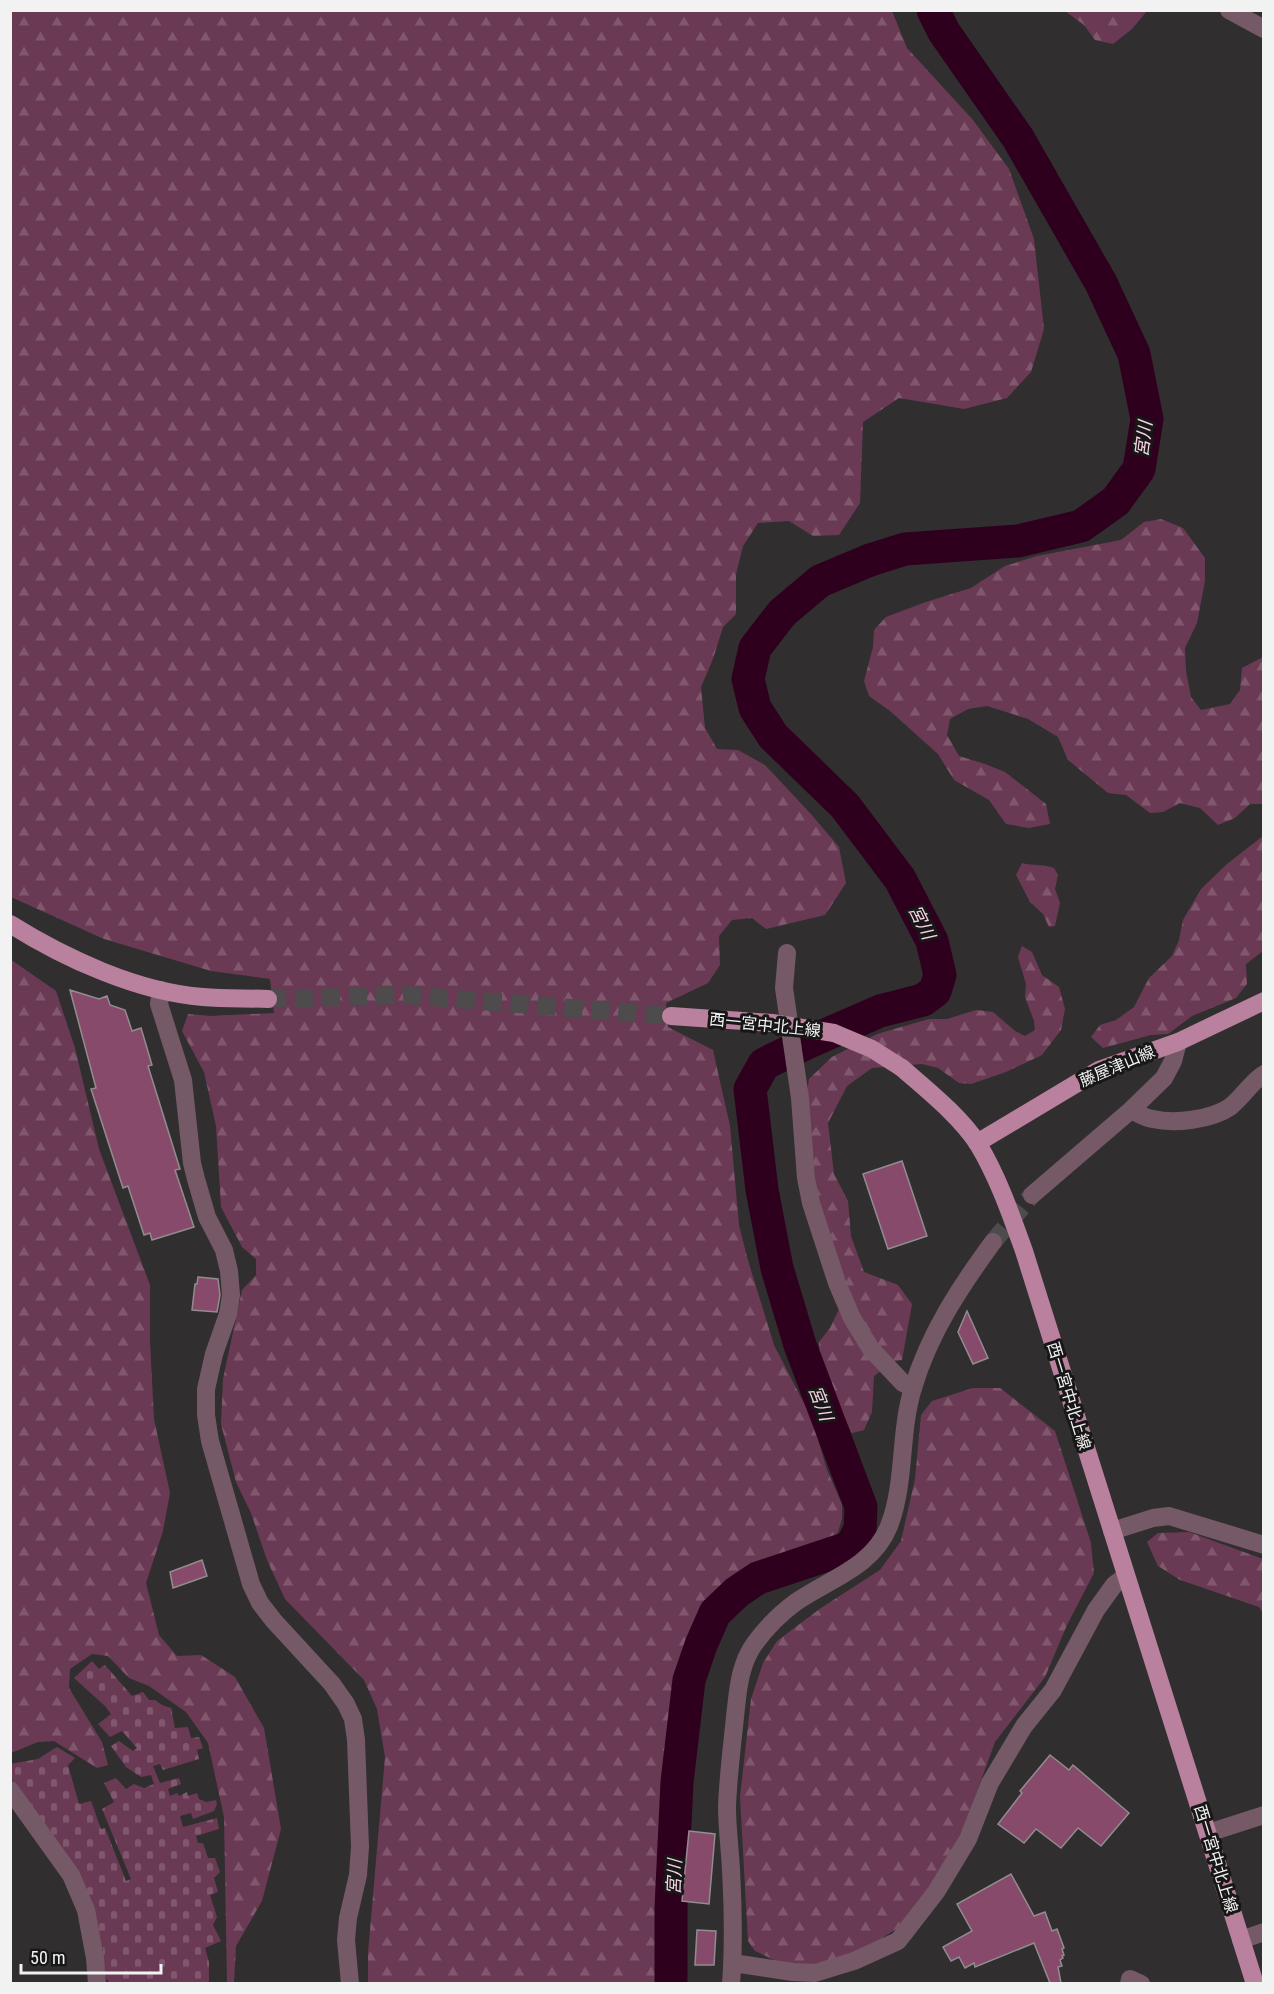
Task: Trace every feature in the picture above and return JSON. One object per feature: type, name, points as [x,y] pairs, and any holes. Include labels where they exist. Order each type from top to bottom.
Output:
[{"type":"main road","points":[[10,924],[93,969],[161,990],[202,997],[268,999]]},
{"type":"main road","name":"藤屋津山線","points":[[977,1143],[1099,1071],[1178,1042],[1263,1001]]},
{"type":"main road","name":"西一宮中北上線","points":[[671,1016],[772,1023],[834,1034],[872,1049],[902,1068],[949,1110],[977,1143],[1003,1194],[1024,1251],[1255,1983]]},
{"type":"street","points":[[1229,10],[1263,29]]},
{"type":"street","points":[[787,953],[784,988],[800,1098],[806,1178],[811,1203],[837,1283],[852,1318],[871,1349],[903,1383],[913,1388]]},
{"type":"street","points":[[161,990],[159,1004],[183,1080],[192,1163],[207,1217],[224,1250],[229,1271],[231,1295],[228,1314],[214,1354],[206,1389],[206,1415],[210,1441],[251,1584],[260,1603],[332,1684],[353,1719],[357,1740],[360,1847],[358,1875],[348,1918],[346,1940],[350,1983]]},
{"type":"street","points":[[1032,1194],[1131,1110],[1164,1078],[1173,1061],[1178,1042]]},
{"type":"street","points":[[1131,1110],[1150,1119],[1175,1123],[1207,1116],[1228,1108],[1263,1074]]},
{"type":"street","points":[[731,1983],[733,1963],[729,1770],[740,1672],[753,1646],[765,1630],[795,1603],[858,1566],[880,1542],[888,1528],[899,1496],[913,1388],[943,1316],[958,1290],[993,1242]]},
{"type":"street","points":[[1112,1531],[1153,1518],[1169,1516],[1263,1545]]},
{"type":"street","points":[[733,1963],[815,1973],[854,1961],[898,1941],[936,1892],[968,1839],[990,1783],[1024,1726],[1053,1690],[1096,1610],[1114,1585],[1126,1576]]},
{"type":"street","points":[[10,1790],[71,1875],[86,1910],[97,1983]]},
{"type":"street","points":[[1208,1833],[1263,1815]]},
{"type":"street","points":[[1241,1940],[1263,1932]]},
{"type":"street","points":[[1130,1983],[1130,1979],[1141,1983]]},
{"type":"green space","points":[[1147,10],[1132,29],[1113,44],[1095,40],[1084,25],[1065,11]]},
{"type":"green space","points":[[11,11],[892,11],[907,48],[973,120],[1009,169],[1034,239],[1044,329],[1031,372],[1007,398],[964,409],[899,398],[863,422],[860,503],[839,535],[813,536],[789,521],[758,523],[743,546],[736,574],[736,614],[723,627],[701,687],[705,728],[717,749],[738,750],[765,765],[839,847],[846,883],[825,915],[766,929],[752,918],[732,920],[719,936],[720,965],[708,983],[666,1003],[668,1027],[713,1050],[730,1126],[739,1225],[747,1257],[774,1345],[812,1419],[827,1470],[842,1504],[842,1519],[838,1532],[825,1547],[741,1576],[728,1585],[716,1600],[681,1683],[677,1698],[666,1878],[664,1983],[368,1983],[368,1953],[385,1757],[377,1709],[364,1680],[285,1599],[267,1560],[251,1513],[236,1482],[221,1424],[223,1379],[242,1290],[256,1275],[256,1259],[242,1247],[221,1207],[216,1126],[204,1072],[182,1031],[188,1014],[212,1016],[274,1013],[270,979],[211,971],[104,939],[11,897]]},
{"type":"green space","points":[[1161,519],[1183,528],[1205,558],[1205,581],[1197,623],[1185,648],[1186,671],[1191,697],[1201,710],[1230,704],[1240,690],[1242,668],[1263,657],[1263,804],[1250,804],[1235,818],[1218,825],[1200,808],[1180,803],[1163,812],[1150,813],[1126,795],[1108,793],[1068,760],[1058,737],[1028,719],[987,706],[968,709],[950,719],[947,735],[959,756],[1005,772],[1046,804],[1050,824],[1029,828],[1006,824],[989,800],[954,780],[938,754],[890,711],[869,696],[864,681],[873,647],[874,630],[886,617],[971,588],[1005,566],[1037,556],[1121,540],[1144,522]]},
{"type":"green space","points":[[1263,836],[1263,951],[1246,964],[1247,984],[1236,998],[1192,1016],[1168,1034],[1151,1035],[1103,1048],[1091,1037],[1100,1025],[1116,1020],[1134,1007],[1149,978],[1172,956],[1179,940],[1183,920],[1201,889],[1227,864]]},
{"type":"green space","points":[[1022,863],[1054,868],[1058,875],[1055,889],[1060,903],[1055,926],[1049,927],[1043,914],[1030,902],[1016,875]]},
{"type":"green space","points":[[1022,946],[1032,952],[1042,975],[1059,987],[1065,1009],[1061,1030],[1042,1055],[1006,1072],[971,1084],[959,1083],[938,1068],[922,1064],[872,1068],[847,1086],[828,1123],[834,1174],[848,1201],[851,1236],[864,1272],[898,1285],[912,1304],[902,1360],[893,1361],[874,1376],[872,1412],[864,1430],[852,1433],[819,1367],[819,1342],[830,1328],[847,1293],[818,1203],[806,1097],[809,1079],[832,1057],[877,1034],[929,1019],[947,1019],[976,1010],[993,1012],[1015,1031],[1025,1036],[1035,1030],[1025,997],[1026,984],[1018,957]]},
{"type":"green space","points":[[10,959],[56,991],[75,1048],[99,1149],[150,1285],[154,1419],[170,1493],[163,1531],[146,1583],[159,1635],[177,1656],[201,1655],[235,1677],[264,1728],[281,1829],[262,1901],[236,1946],[234,1983],[227,1983],[224,1817],[208,1743],[186,1712],[149,1686],[129,1678],[108,1656],[92,1654],[70,1669],[69,1688],[102,1742],[108,1765],[97,1768],[54,1741],[38,1742],[11,1753]]},
{"type":"green space","points":[[973,1388],[1000,1388],[1055,1431],[1091,1543],[1094,1573],[1067,1625],[1045,1677],[995,1742],[964,1827],[937,1877],[917,1905],[896,1929],[870,1946],[811,1965],[780,1963],[755,1951],[748,1941],[740,1797],[751,1699],[763,1663],[777,1641],[821,1608],[880,1570],[901,1541],[915,1479],[921,1415],[932,1401]]},
{"type":"green space","points":[[1189,1532],[1263,1559],[1263,1613],[1259,1607],[1180,1580],[1158,1566],[1147,1542],[1158,1533]]},
{"type":"green space","points":[[92,1661],[99,1669],[105,1665],[132,1696],[143,1692],[149,1700],[155,1700],[171,1708],[175,1728],[188,1727],[191,1738],[199,1737],[203,1748],[197,1750],[199,1759],[163,1770],[160,1764],[153,1766],[160,1783],[179,1778],[181,1784],[168,1789],[170,1796],[177,1793],[179,1796],[187,1792],[188,1796],[197,1793],[199,1799],[206,1802],[216,1800],[214,1811],[193,1819],[191,1813],[180,1816],[183,1827],[217,1818],[219,1829],[196,1836],[198,1843],[203,1843],[208,1858],[215,1858],[220,1872],[214,1878],[218,1892],[210,1895],[217,1917],[213,1925],[221,1941],[205,1948],[209,1962],[209,1983],[111,1984],[107,1980],[101,1968],[103,1950],[94,1919],[11,1778],[10,1764],[38,1759],[57,1747],[75,1758],[68,1765],[79,1804],[91,1801],[101,1829],[105,1828],[126,1881],[131,1879],[102,1809],[114,1802],[104,1783],[116,1778],[126,1789],[134,1784],[144,1788],[154,1784],[151,1775],[141,1777],[126,1767],[111,1746],[119,1741],[133,1751],[137,1748],[122,1731],[110,1737],[98,1724],[111,1714],[74,1678]]},
{"type":"building","points":[[70,990],[99,999],[107,996],[110,1005],[125,1010],[132,1031],[141,1028],[152,1065],[148,1066],[180,1169],[175,1170],[194,1227],[152,1240],[150,1233],[144,1235],[128,1186],[123,1188],[91,1089],[96,1088]]},
{"type":"building","points":[[902,1161],[927,1236],[888,1249],[863,1174]]},
{"type":"building","points":[[198,1277],[218,1279],[220,1295],[217,1312],[192,1310]]},
{"type":"building","points":[[967,1311],[988,1358],[973,1364],[958,1332]]},
{"type":"building","points":[[202,1560],[207,1576],[173,1588],[170,1572]]},
{"type":"building","points":[[1050,1755],[1069,1770],[1073,1765],[1129,1813],[1101,1846],[1078,1828],[1061,1848],[1036,1829],[1024,1843],[998,1824],[1022,1793],[1020,1791]]},
{"type":"building","points":[[689,1831],[715,1834],[709,1904],[682,1901]]},
{"type":"building","points":[[1011,1874],[1034,1916],[1045,1912],[1052,1931],[1057,1929],[1064,1948],[1062,1949],[1063,1958],[1060,1960],[1062,1966],[1058,1967],[1061,1983],[1050,1983],[1034,1943],[975,1967],[974,1963],[965,1968],[959,1957],[951,1961],[943,1947],[972,1931],[957,1904]]},
{"type":"building","points":[[697,1930],[716,1931],[714,1965],[695,1965]]},
{"type":"waterway","name":"宮川","points":[[671,1984],[671,1908],[677,1782],[689,1680],[701,1645],[715,1613],[737,1592],[758,1578],[851,1547],[860,1529],[861,1507],[800,1345],[777,1268],[762,1190],[750,1089],[764,1064],[880,1011],[923,1000],[935,991],[940,975],[932,941],[900,879],[845,806],[773,736],[755,708],[748,679],[755,648],[782,613],[820,581],[870,560],[905,549],[1018,541],[1081,526],[1116,501],[1139,469],[1147,419],[1134,354],[1101,283],[1018,138],[944,32],[933,10]]},
{"type":"tunnel","points":[[268,999],[405,995],[671,1016]]},
{"type":"tunnel","points":[[993,1242],[1032,1195]]}]
